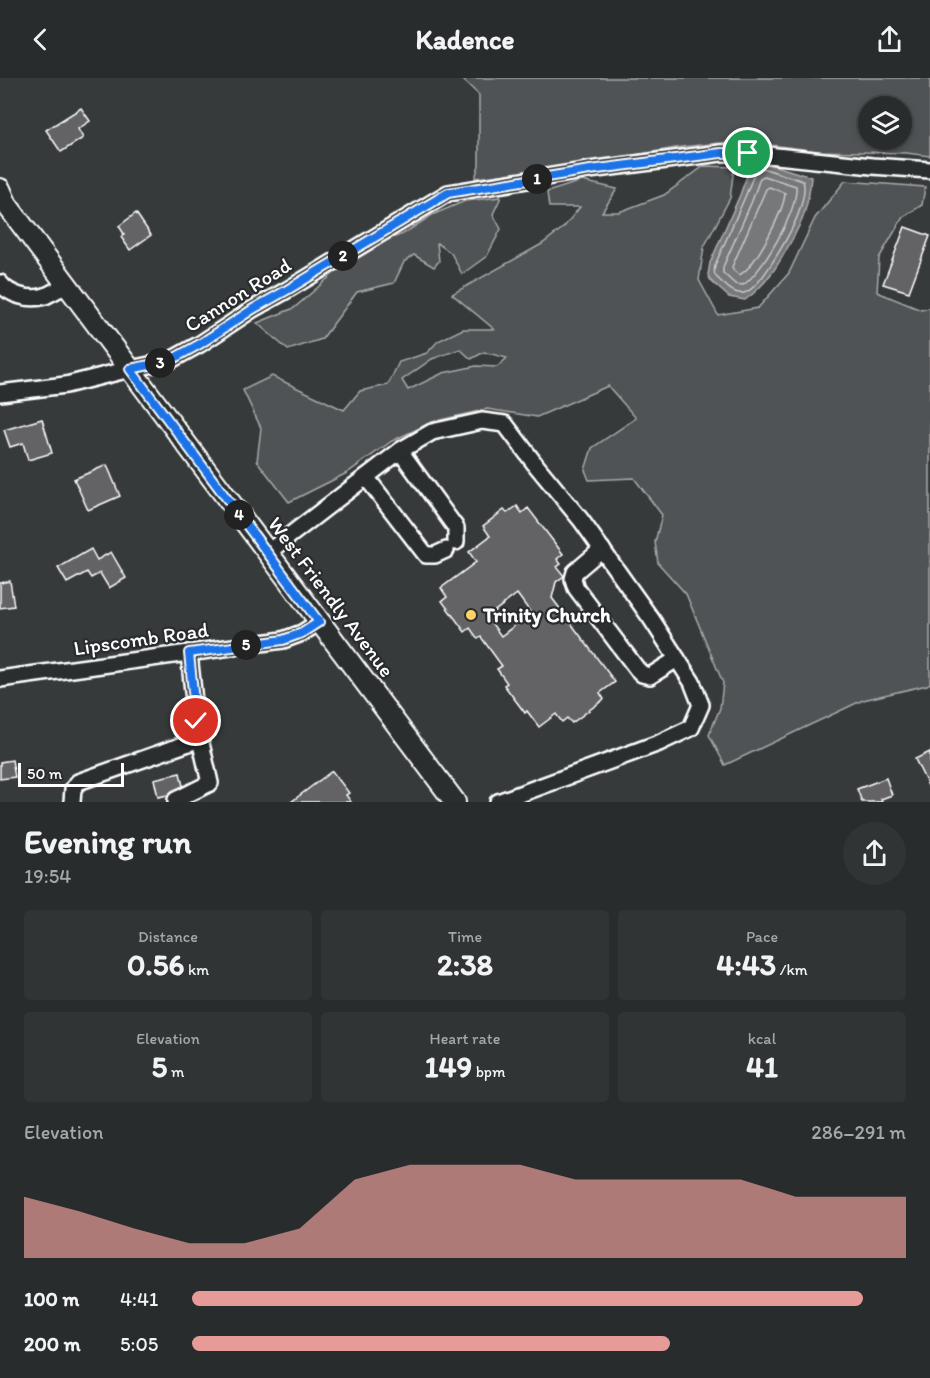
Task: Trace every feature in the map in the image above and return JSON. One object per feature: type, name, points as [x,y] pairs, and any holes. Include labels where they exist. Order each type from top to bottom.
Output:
[{"type":"main road","name":"West Friendly Avenue","points":[[2,201],[455,802]]},
{"type":"street","name":"Cannon Road","points":[[0,393],[66,384],[169,361],[448,193],[590,170],[721,153],[748,153],[930,170]]},
{"type":"street","points":[[0,283],[4,289],[14,294],[29,297],[43,297],[67,285]]},
{"type":"street","points":[[267,553],[400,451],[432,432],[482,421],[505,424],[581,520],[652,620],[692,682],[701,705],[691,728],[659,743],[498,802]]},
{"type":"street","points":[[366,477],[426,555],[435,555],[451,546],[456,528],[400,451]]},
{"type":"street","points":[[602,549],[575,572],[573,579],[576,588],[642,674],[650,676],[677,659]]},
{"type":"street","name":"Lipscomb Road","points":[[0,679],[283,640],[302,633],[319,622]]},
{"type":"street","points":[[176,802],[210,783],[196,721],[189,653]]},
{"type":"street","points":[[72,802],[73,789],[78,782],[200,739]]},
{"type":"shaded area","points":[[461,78],[930,78],[930,156],[906,153],[818,151],[740,141],[681,147],[561,168],[475,178],[479,165],[479,95]]},
{"type":"shaded area","points":[[704,166],[734,167],[730,198],[704,247],[699,280],[718,315],[758,308],[789,273],[815,218],[845,181],[925,187],[922,205],[903,217],[879,258],[877,292],[921,310],[930,308],[930,683],[863,700],[725,765],[709,735],[720,708],[723,683],[686,594],[658,563],[655,542],[662,515],[634,478],[589,480],[585,470],[592,448],[636,418],[608,386],[537,417],[487,409],[432,422],[392,441],[347,473],[289,502],[257,461],[261,428],[243,390],[272,376],[344,410],[360,391],[388,385],[399,362],[427,353],[438,341],[463,329],[494,329],[452,294],[542,244],[564,227],[580,207],[549,207],[547,192],[582,181],[617,189],[602,212],[619,212],[664,195]],"holes":[[[460,349],[471,359],[484,352],[507,358],[497,367],[476,366],[443,373],[408,390],[402,380],[432,359]]]},
{"type":"shaded area","points":[[501,197],[493,214],[501,229],[487,256],[462,274],[451,253],[437,243],[439,261],[434,267],[414,255],[404,262],[394,283],[357,292],[322,339],[288,350],[257,323],[294,308],[333,274],[381,242],[403,234],[432,215],[465,201]]},
{"type":"water","points":[[753,159],[811,177],[809,196],[802,220],[794,236],[767,279],[745,300],[729,297],[711,281],[708,275],[710,263]]},
{"type":"building","points":[[81,108],[90,121],[78,129],[83,138],[61,152],[46,130]]},
{"type":"building","points":[[136,213],[151,235],[130,250],[121,237],[124,234],[119,226]]},
{"type":"building","points":[[905,227],[930,236],[909,292],[883,284]]},
{"type":"building","points":[[42,419],[52,453],[28,460],[23,443],[10,447],[4,430]]},
{"type":"building","points":[[107,465],[120,496],[88,510],[74,479]]},
{"type":"building","name":"Trinity Church","points":[[517,506],[522,513],[528,508],[563,554],[557,559],[561,564],[557,567],[564,576],[556,582],[552,598],[615,682],[600,693],[604,699],[572,723],[567,718],[562,722],[556,714],[539,727],[504,685],[507,683],[497,669],[502,666],[481,637],[478,639],[470,628],[465,632],[442,601],[447,597],[441,588],[476,562],[469,552],[490,536],[483,526],[504,510],[507,513]],"holes":[[[517,594],[531,613],[501,636],[487,617]]]},
{"type":"building","points":[[91,549],[97,560],[111,552],[126,578],[109,588],[100,573],[91,578],[87,572],[67,583],[58,568]]},
{"type":"building","points":[[10,581],[14,606],[0,608],[0,583]]},
{"type":"building","points":[[930,752],[930,790],[915,759]]},
{"type":"building","points":[[12,760],[15,777],[0,779],[0,762]]},
{"type":"building","points":[[332,771],[349,793],[346,795],[351,802],[291,802]]},
{"type":"building","points":[[180,773],[183,786],[168,795],[158,797],[154,779]]},
{"type":"building","points":[[886,778],[892,795],[881,799],[882,802],[862,802],[857,789]]},
{"type":"place","name":"Trinity Church","points":[[471,615]]},
{"type":"route","points":[[196,721],[189,653],[283,640],[302,633],[319,622],[130,369],[169,361],[200,344],[253,309],[448,193],[590,170],[721,153],[748,153]]}]
